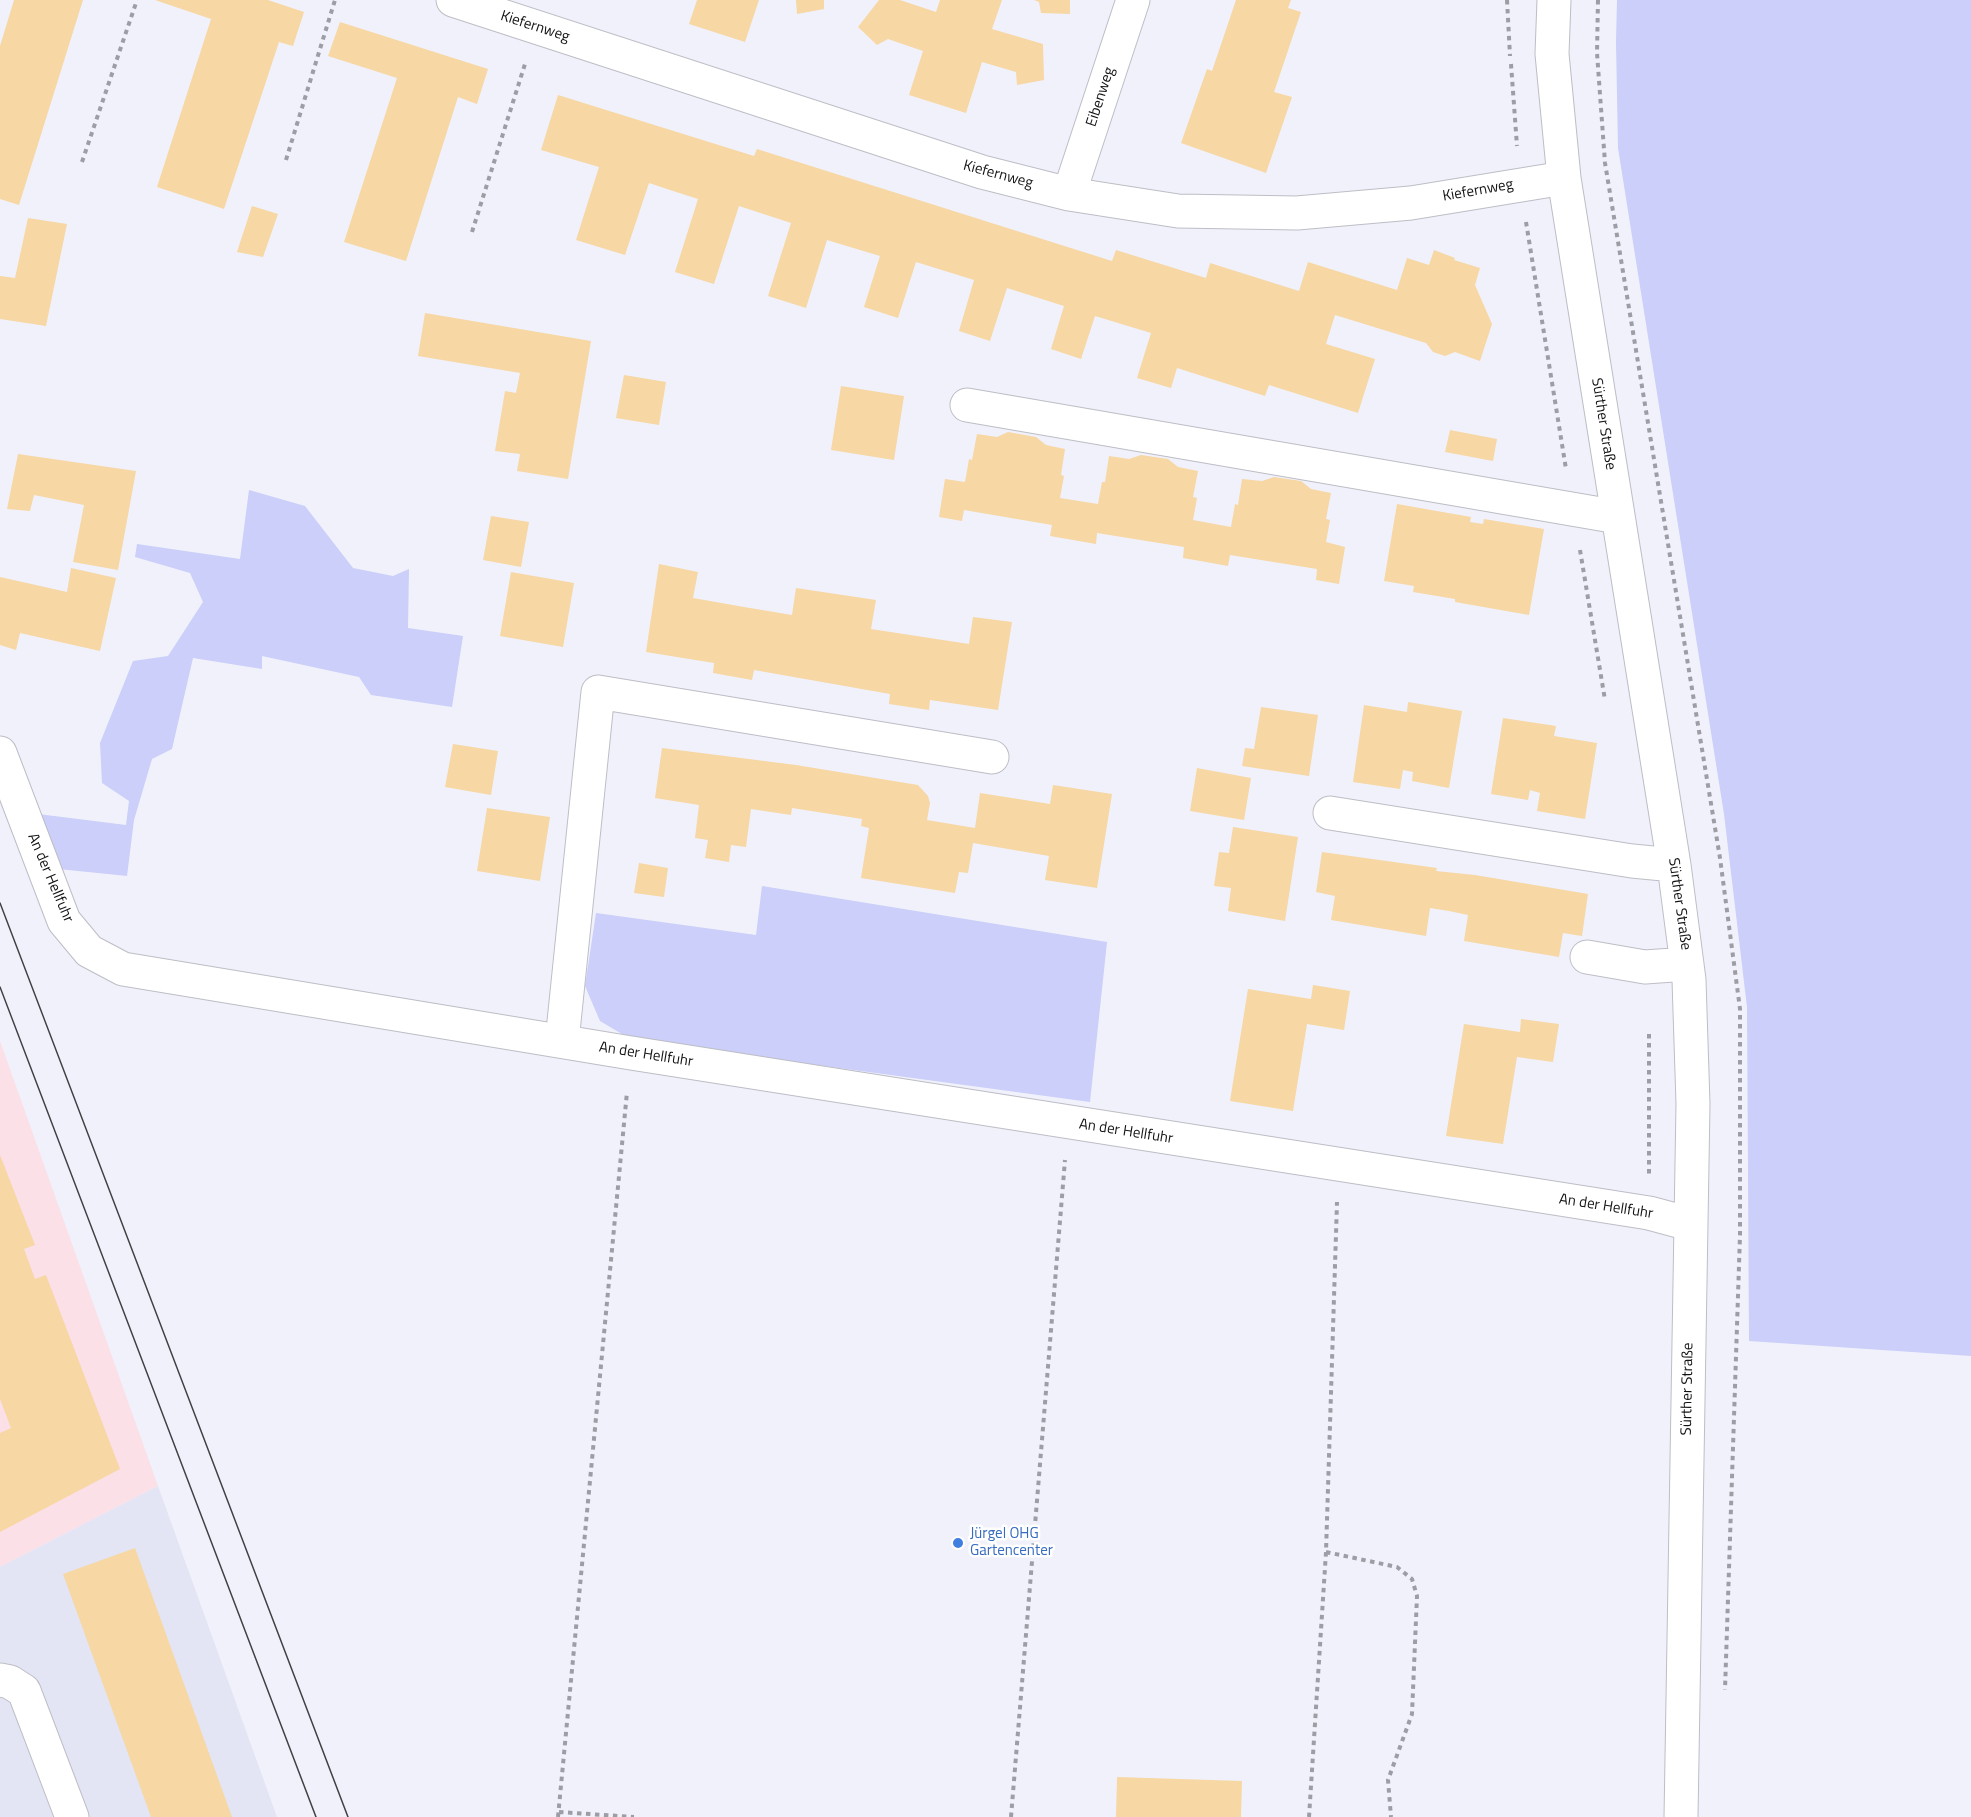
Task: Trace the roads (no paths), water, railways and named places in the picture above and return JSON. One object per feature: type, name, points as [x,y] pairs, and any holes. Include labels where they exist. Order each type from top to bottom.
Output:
[{"type":"street","name":"Kiefernweg","points":[[453,0],[982,172],[1069,194],[1178,211],[1298,213],[1411,202],[1564,177]]},
{"type":"street","name":"Eibenweg","points":[[1069,194],[1133,0]]},
{"type":"street","name":"Sürther Straße","points":[[1554,0],[1552,54],[1564,177],[1674,865],[1687,964],[1693,1104],[1681,1817]]},
{"type":"street","points":[[967,405],[1618,517]]},
{"type":"street","points":[[562,1041],[598,692],[993,757]]},
{"type":"street","name":"An der Hellfuhr","points":[[0,753],[64,921],[89,951],[123,969],[1068,1123],[1649,1213],[1690,1224]]},
{"type":"street","points":[[1330,813],[1632,861],[1674,865]]},
{"type":"street","points":[[1587,957],[1646,967],[1687,964]]},
{"type":"street","points":[[0,1680],[10,1682],[24,1691],[72,1817]]},
{"type":"tram line","points":[[0,903],[348,1817]]},
{"type":"tram line","points":[[0,987],[316,1817]]},
{"type":"place","name":"Jürgel OHG Gartencenter","points":[[958,1543]]}]
